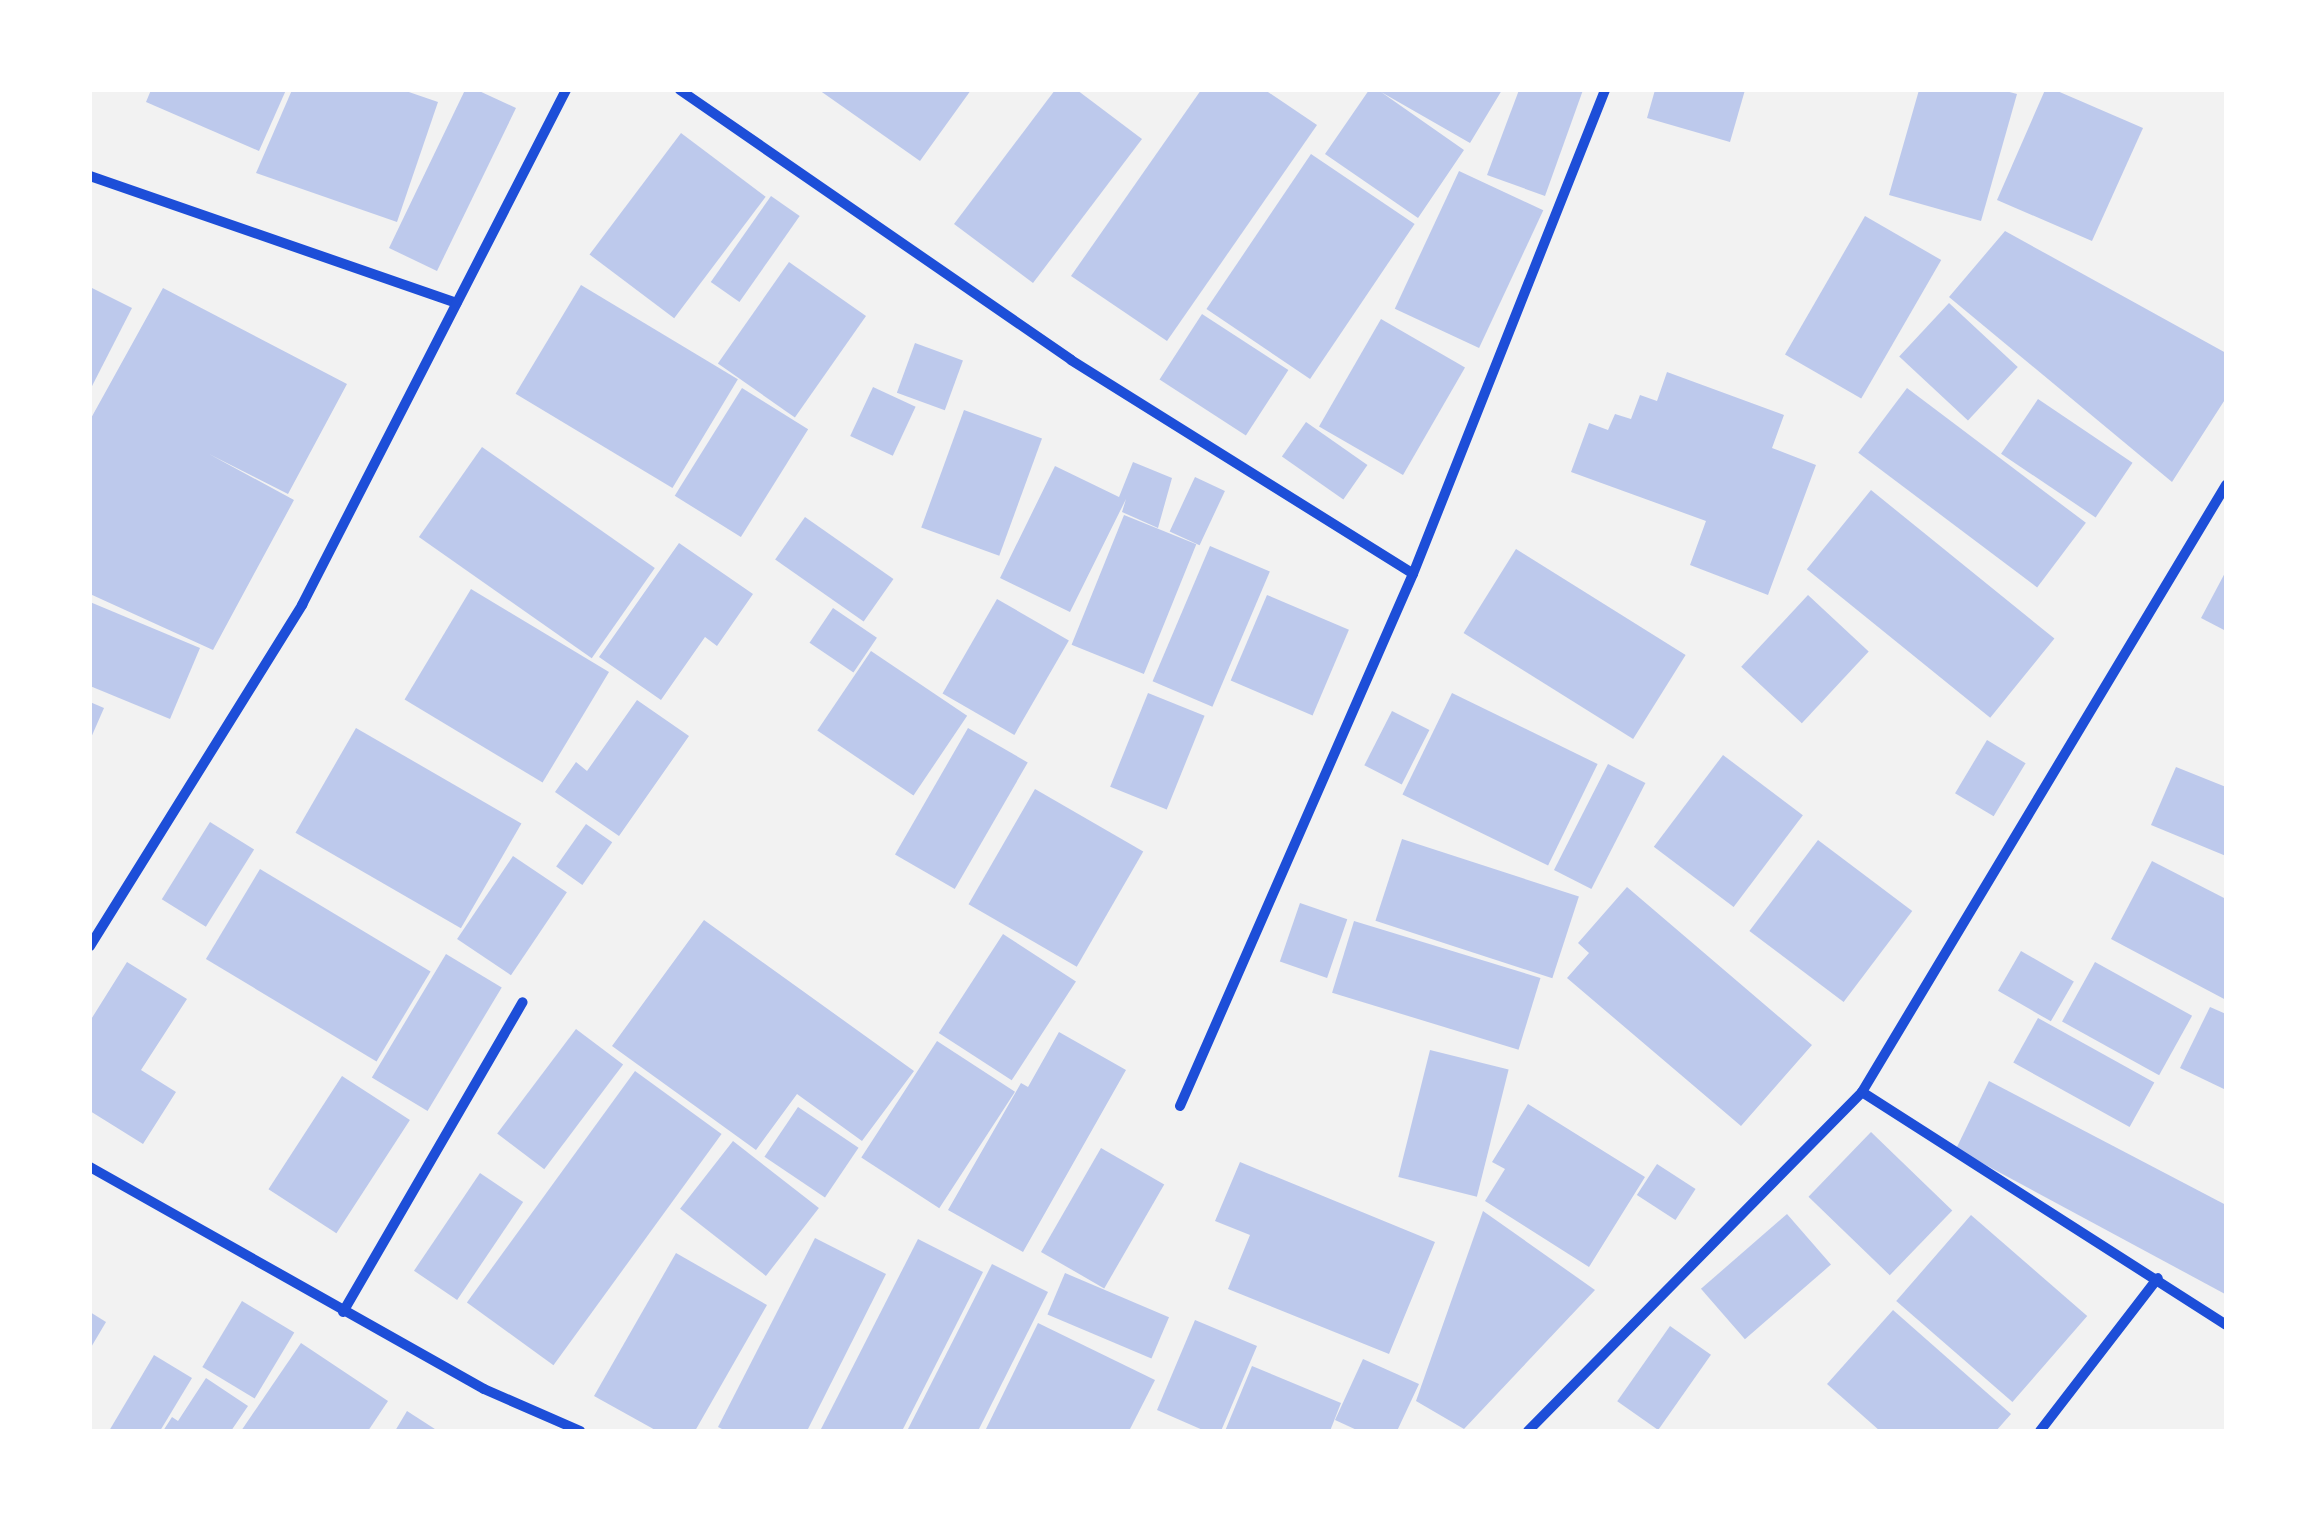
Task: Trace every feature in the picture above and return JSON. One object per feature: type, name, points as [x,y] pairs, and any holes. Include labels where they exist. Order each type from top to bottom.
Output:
[{"type":"street","points":[[90,946],[302,605],[566,90]]},
{"type":"street","points":[[680,90],[1071,360],[1413,574]]},
{"type":"street","points":[[1180,1106],[1413,574],[1605,90]]},
{"type":"street","points":[[90,176],[457,303]]},
{"type":"street","points":[[1528,1431],[1862,1092],[2226,486]]},
{"type":"street","points":[[342,1312],[522,1002]]},
{"type":"street","points":[[1862,1092],[2226,1325]]},
{"type":"street","points":[[90,1168],[484,1389],[580,1431]]},
{"type":"street","points":[[2040,1431],[2158,1278]]},
{"type":"building","points":[[151,90],[286,90],[259,151],[146,102]]},
{"type":"building","points":[[292,90],[403,90],[438,102],[397,222],[256,173]]},
{"type":"building","points":[[465,90],[477,90],[516,108],[437,271],[389,248]]},
{"type":"building","points":[[819,90],[971,90],[920,161]]},
{"type":"building","points":[[1055,90],[1077,90],[1142,139],[1033,283],[954,224]]},
{"type":"building","points":[[1201,90],[1265,90],[1317,125],[1167,341],[1071,276]]},
{"type":"building","points":[[1369,90],[1502,90],[1470,143],[1381,92],[1464,150],[1418,218],[1325,154]]},
{"type":"building","points":[[1519,90],[1583,90],[1545,196],[1487,175]]},
{"type":"building","points":[[1655,90],[1745,90],[1730,142],[1647,118]]},
{"type":"building","points":[[1919,90],[2002,90],[2017,94],[1981,221],[1889,195]]},
{"type":"building","points":[[2045,90],[2055,90],[2143,128],[2092,241],[1997,200]]},
{"type":"building","points":[[681,133],[766,197],[674,318],[590,254]]},
{"type":"building","points":[[1311,154],[1415,224],[1310,379],[1206,309]]},
{"type":"building","points":[[1459,171],[1543,210],[1479,348],[1395,309]]},
{"type":"building","points":[[771,196],[800,216],[739,302],[711,282]]},
{"type":"building","points":[[1865,216],[1941,260],[1861,399],[1785,355]]},
{"type":"building","points":[[2005,231],[2226,353],[2226,398],[2172,482],[1949,297]]},
{"type":"building","points":[[789,262],[866,316],[795,417],[718,364]]},
{"type":"building","points":[[581,285],[738,379],[672,488],[516,394]]},
{"type":"building","points":[[90,287],[132,308],[90,390]]},
{"type":"building","points":[[163,288],[347,384],[288,494],[209,454],[294,500],[213,650],[90,594],[90,420]]},
{"type":"building","points":[[1949,303],[2018,367],[1968,420],[1899,356]]},
{"type":"building","points":[[1202,314],[1288,370],[1246,436],[1160,379]]},
{"type":"building","points":[[1381,319],[1465,368],[1403,475],[1319,426]]},
{"type":"building","points":[[915,343],[963,360],[945,410],[897,393]]},
{"type":"building","points":[[1667,372],[1784,415],[1772,448],[1816,465],[1768,595],[1690,565],[1706,521],[1571,472],[1589,423],[1608,430],[1615,414],[1631,419],[1640,395],[1657,401]]},
{"type":"building","points":[[873,387],[916,407],[893,456],[850,436]]},
{"type":"building","points":[[742,388],[808,429],[741,537],[675,496]]},
{"type":"building","points":[[1907,388],[2086,523],[2037,587],[1858,453]]},
{"type":"building","points":[[2038,399],[2133,463],[2096,517],[2001,454]]},
{"type":"building","points":[[964,410],[1042,438],[999,556],[921,527]]},
{"type":"building","points":[[1306,422],[1367,465],[1343,499],[1282,456]]},
{"type":"building","points":[[482,447],[655,568],[592,658],[419,537]]},
{"type":"building","points":[[1133,462],[1172,478],[1158,528],[1122,512],[1126,499],[1070,612],[1000,578],[1055,466],[1119,497]]},
{"type":"building","points":[[1195,477],[1225,491],[1200,545],[1170,531]]},
{"type":"building","points":[[1871,490],[2054,639],[1990,718],[1807,569]]},
{"type":"building","points":[[1124,515],[1196,544],[1144,674],[1072,645]]},
{"type":"building","points":[[805,517],[893,579],[864,622],[775,560]]},
{"type":"building","points":[[679,543],[753,594],[717,646],[705,637],[661,700],[599,657]]},
{"type":"building","points":[[1210,546],[1270,571],[1212,707],[1153,681]]},
{"type":"building","points":[[1516,549],[1686,655],[1633,739],[1464,633]]},
{"type":"building","points":[[2226,571],[2226,631],[2201,618]]},
{"type":"building","points":[[471,589],[609,672],[543,782],[405,700]]},
{"type":"building","points":[[1267,595],[1349,630],[1313,715],[1231,681]]},
{"type":"building","points":[[1808,595],[1869,652],[1802,723],[1741,667]]},
{"type":"building","points":[[997,599],[1069,640],[1014,735],[942,693]]},
{"type":"building","points":[[90,602],[200,648],[170,719],[90,686]]},
{"type":"building","points":[[833,608],[877,638],[853,672],[810,643]]},
{"type":"building","points":[[871,651],[967,716],[913,795],[817,731]]},
{"type":"building","points":[[1148,693],[1205,716],[1167,809],[1110,787]]},
{"type":"building","points":[[1452,693],[1598,764],[1548,866],[1402,795]]},
{"type":"building","points":[[637,700],[689,736],[619,836],[555,792],[576,762],[587,771]]},
{"type":"building","points":[[90,702],[104,708],[90,740]]},
{"type":"building","points":[[1392,711],[1429,730],[1402,784],[1364,765]]},
{"type":"building","points":[[356,728],[521,824],[461,928],[296,833]]},
{"type":"building","points":[[968,728],[1028,762],[955,889],[895,854]]},
{"type":"building","points":[[1987,740],[2026,763],[1994,816],[1955,793]]},
{"type":"building","points":[[1723,755],[1803,815],[1734,907],[1654,847]]},
{"type":"building","points":[[1608,764],[1645,783],[1591,889],[1554,870]]},
{"type":"building","points":[[2176,767],[2226,787],[2226,856],[2151,825]]},
{"type":"building","points":[[1035,789],[1143,852],[1077,967],[968,904]]},
{"type":"building","points":[[210,822],[254,850],[206,927],[162,899]]},
{"type":"building","points":[[586,824],[612,842],[582,885],[556,867]]},
{"type":"building","points":[[1402,839],[1579,896],[1552,978],[1375,921]]},
{"type":"building","points":[[1818,840],[1912,911],[1844,1002],[1749,931]]},
{"type":"building","points":[[513,856],[567,892],[511,975],[457,939]]},
{"type":"building","points":[[2152,861],[2226,899],[2226,1000],[2111,939]]},
{"type":"building","points":[[260,869],[431,971],[376,1061],[206,959]]},
{"type":"building","points":[[1627,887],[1812,1045],[1741,1126],[1567,978],[1589,953],[1578,943]]},
{"type":"building","points":[[1300,903],[1347,919],[1327,978],[1280,962]]},
{"type":"building","points":[[704,920],[914,1071],[862,1141],[797,1094],[756,1150],[612,1046]]},
{"type":"building","points":[[1354,921],[1540,978],[1519,1050],[1332,993]]},
{"type":"building","points":[[1003,934],[1076,981],[1012,1080],[939,1033]]},
{"type":"building","points":[[2021,951],[2074,981],[2051,1021],[1998,991]]},
{"type":"building","points":[[446,954],[502,987],[428,1111],[372,1077]]},
{"type":"building","points":[[127,962],[187,999],[141,1070],[176,1092],[143,1144],[90,1111],[90,1021]]},
{"type":"building","points":[[2095,962],[2192,1016],[2159,1075],[2062,1021]]},
{"type":"building","points":[[2210,1007],[2226,1014],[2226,1090],[2180,1068]]},
{"type":"building","points":[[2038,1018],[2154,1082],[2130,1127],[2013,1063]]},
{"type":"building","points":[[576,1029],[623,1065],[544,1169],[497,1134]]},
{"type":"building","points":[[1059,1032],[1126,1070],[1023,1252],[948,1210],[1021,1083],[1028,1087]]},
{"type":"building","points":[[937,1041],[1015,1092],[939,1208],[861,1158]]},
{"type":"building","points":[[1430,1050],[1509,1070],[1477,1197],[1398,1177]]},
{"type":"building","points":[[635,1071],[722,1134],[553,1365],[467,1302]]},
{"type":"building","points":[[342,1076],[410,1120],[336,1233],[268,1189]]},
{"type":"building","points":[[1989,1081],[2226,1205],[2225,1294],[1956,1149]]},
{"type":"building","points":[[1528,1104],[1645,1177],[1589,1267],[1485,1201],[1505,1169],[1492,1162]]},
{"type":"building","points":[[798,1107],[859,1148],[825,1198],[764,1157]]},
{"type":"building","points":[[1871,1132],[1952,1210],[1890,1275],[1808,1197]]},
{"type":"building","points":[[733,1141],[819,1208],[766,1276],[680,1209]]},
{"type":"building","points":[[1101,1148],[1164,1184],[1104,1288],[1041,1252]]},
{"type":"building","points":[[1240,1162],[1435,1242],[1389,1354],[1228,1289],[1250,1235],[1215,1221]]},
{"type":"building","points":[[1657,1164],[1696,1189],[1675,1220],[1637,1195]]},
{"type":"building","points":[[480,1173],[523,1202],[457,1300],[414,1271]]},
{"type":"building","points":[[1483,1211],[1595,1290],[1464,1429],[1416,1401]]},
{"type":"building","points":[[1787,1214],[1831,1265],[1745,1339],[1701,1289]]},
{"type":"building","points":[[1971,1215],[2087,1316],[2012,1402],[1896,1301]]},
{"type":"building","points":[[815,1238],[886,1274],[807,1431],[726,1431],[718,1427]]},
{"type":"building","points":[[918,1239],[983,1272],[902,1431],[820,1431]]},
{"type":"building","points":[[676,1253],[767,1305],[695,1431],[657,1431],[594,1396]]},
{"type":"building","points":[[992,1264],[1048,1292],[978,1431],[907,1431]]},
{"type":"building","points":[[1065,1273],[1169,1317],[1151,1359],[1047,1314]]},
{"type":"building","points":[[242,1301],[294,1332],[255,1398],[202,1367]]},
{"type":"building","points":[[1893,1310],[2011,1414],[1996,1431],[1880,1431],[1827,1384]]},
{"type":"building","points":[[90,1312],[106,1322],[90,1349]]},
{"type":"building","points":[[1195,1320],[1257,1346],[1221,1431],[1205,1431],[1157,1410]]},
{"type":"building","points":[[1038,1323],[1155,1380],[1129,1431],[985,1431]]},
{"type":"building","points":[[1670,1326],[1711,1355],[1658,1430],[1617,1401]]},
{"type":"building","points":[[301,1343],[388,1401],[368,1431],[241,1431]]},
{"type":"building","points":[[154,1355],[192,1378],[160,1431],[109,1431]]},
{"type":"building","points":[[1363,1359],[1419,1384],[1397,1431],[1359,1431],[1335,1420]]},
{"type":"building","points":[[1252,1366],[1341,1403],[1330,1431],[1225,1431]]},
{"type":"building","points":[[206,1378],[248,1406],[231,1431],[163,1431],[172,1417],[178,1421]]},
{"type":"building","points":[[407,1411],[438,1431],[395,1431]]}]
